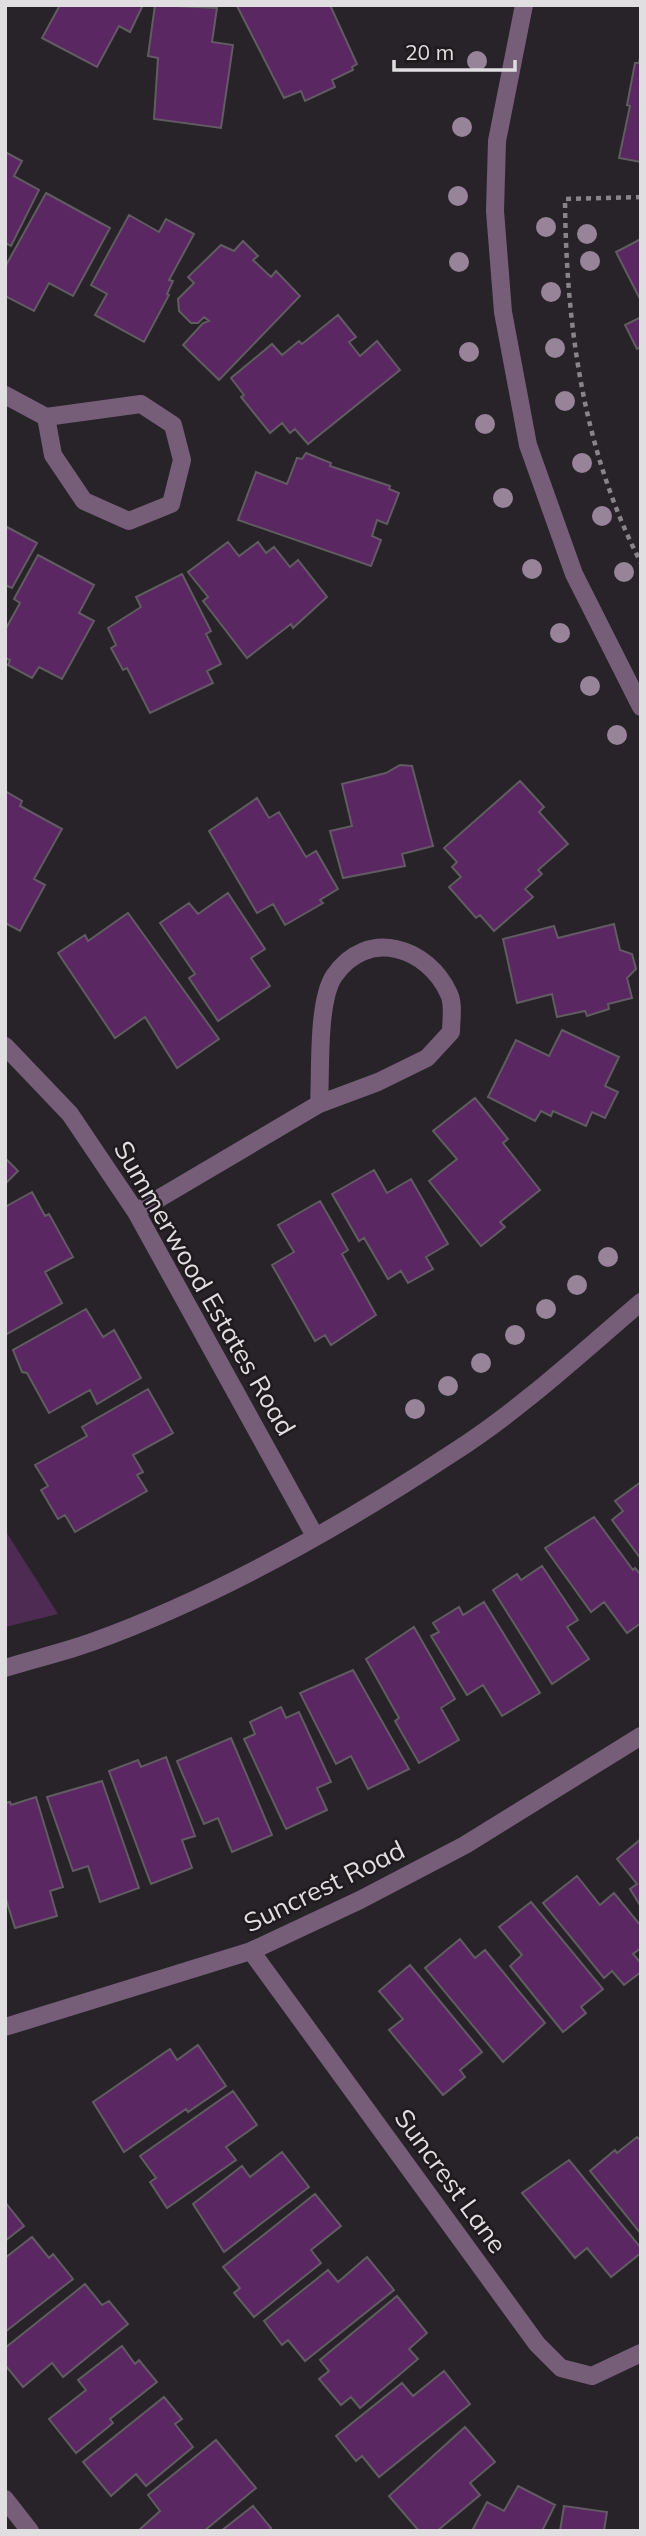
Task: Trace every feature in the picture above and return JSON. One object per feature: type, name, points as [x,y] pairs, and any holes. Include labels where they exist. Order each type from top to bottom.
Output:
[{"type":"street","points":[[524,5],[497,141],[495,211],[503,312],[528,445],[574,574],[641,707]]},
{"type":"street","points":[[5,395],[46,417],[141,404],[173,425],[182,460],[170,504],[129,521],[84,501],[53,455],[46,417]]},
{"type":"street","points":[[136,1212],[319,1104],[378,1082],[427,1058],[451,1032],[451,997],[432,966],[403,948],[372,949],[345,963],[332,978],[325,1005],[319,1104]]},
{"type":"street","name":"Summerwood Estates Road","points":[[5,1046],[70,1114],[136,1212],[315,1536]]},
{"type":"street","points":[[5,1668],[92,1642],[205,1594],[315,1536],[456,1452],[535,1392],[641,1303]]},
{"type":"street","name":"Suncrest Road","points":[[5,2026],[251,1951],[360,1900],[465,1845],[641,1736]]},
{"type":"street","name":"Suncrest Lane","points":[[251,1951],[537,2344],[561,2368],[592,2376],[641,2353]]},
{"type":"street","points":[[5,2500],[30,2531]]},
{"type":"path","points":[[641,197],[565,199],[568,302],[577,374],[603,471],[641,563]]},
{"type":"shaded area","points":[[5,1530],[58,1614],[5,1627]]},
{"type":"building","points":[[60,5],[143,5],[130,32],[119,26],[97,67],[42,38]]},
{"type":"building","points":[[155,5],[217,8],[212,42],[233,45],[221,128],[154,119],[158,58],[148,56]]},
{"type":"building","points":[[330,5],[357,64],[352,67],[353,70],[332,80],[335,87],[305,101],[301,91],[284,98],[237,6]]},
{"type":"building","points":[[641,53],[641,162],[619,158],[630,106],[627,105],[635,63],[639,63]]},
{"type":"building","points":[[5,152],[22,161],[14,176],[39,190],[11,246],[5,243]]},
{"type":"building","points":[[46,193],[110,228],[73,296],[49,283],[34,311],[5,296],[5,267]]},
{"type":"building","points":[[129,215],[159,232],[166,219],[194,234],[169,280],[173,281],[167,294],[169,295],[144,342],[95,315],[107,294],[91,285]]},
{"type":"building","points":[[641,239],[641,301],[616,252]]},
{"type":"building","points":[[243,241],[258,256],[253,260],[271,277],[276,271],[300,296],[219,380],[183,345],[203,323],[209,321],[204,317],[198,323],[191,323],[179,311],[178,299],[194,283],[188,277],[221,245],[234,251]]},
{"type":"building","points":[[338,315],[356,337],[349,342],[360,356],[377,341],[400,370],[308,444],[295,429],[290,433],[282,423],[270,433],[241,397],[244,395],[231,378],[272,344],[282,355],[299,341],[302,344]]},
{"type":"building","points":[[641,317],[641,347],[637,349],[625,325]]},
{"type":"building","points":[[306,453],[331,463],[330,466],[390,486],[389,489],[399,493],[387,524],[377,520],[372,536],[381,540],[371,566],[238,520],[256,472],[287,484],[297,458],[302,459]]},
{"type":"building","points":[[5,526],[37,543],[12,588],[5,585]]},
{"type":"building","points":[[228,542],[239,556],[258,542],[266,553],[274,547],[290,567],[298,560],[327,597],[293,628],[291,624],[247,658],[203,601],[208,597],[188,572]]},
{"type":"building","points":[[38,555],[94,585],[79,613],[94,621],[62,679],[39,667],[32,678],[8,665],[10,660],[5,658],[5,630],[20,603],[14,599]]},
{"type":"building","points":[[182,574],[211,631],[206,634],[221,664],[207,671],[213,683],[150,713],[127,668],[123,670],[111,648],[116,645],[108,628],[141,607],[136,597]]},
{"type":"building","points":[[400,765],[412,766],[433,846],[402,854],[405,866],[343,878],[330,831],[352,826],[342,784],[386,773]]},
{"type":"building","points":[[520,781],[544,807],[539,812],[568,844],[538,870],[542,874],[525,889],[533,897],[494,931],[480,915],[476,918],[449,887],[461,877],[452,867],[457,862],[444,848]]},
{"type":"building","points":[[5,791],[22,801],[20,806],[62,829],[34,879],[45,885],[20,931],[5,923]]},
{"type":"building","points":[[257,798],[269,818],[279,812],[306,857],[316,851],[338,889],[320,900],[323,903],[285,925],[273,904],[257,913],[209,831]]},
{"type":"building","points":[[228,893],[265,949],[251,958],[270,986],[218,1021],[189,978],[195,974],[160,923],[189,903],[198,914]]},
{"type":"building","points":[[128,913],[219,1039],[177,1068],[145,1017],[115,1038],[58,953],[85,935],[88,941]]},
{"type":"building","points":[[614,924],[620,950],[632,954],[636,969],[627,978],[632,998],[608,1004],[609,1009],[587,1016],[585,1011],[557,1017],[552,994],[517,1003],[503,939],[554,926],[558,938]]},
{"type":"building","points":[[562,1030],[619,1057],[605,1086],[618,1092],[605,1118],[592,1112],[586,1126],[553,1111],[551,1116],[541,1111],[535,1121],[488,1097],[516,1040],[549,1056]]},
{"type":"building","points":[[475,1098],[508,1139],[503,1143],[540,1190],[500,1222],[505,1227],[481,1246],[429,1181],[457,1159],[433,1131]]},
{"type":"building","points":[[5,1158],[18,1171],[5,1184]]},
{"type":"building","points":[[374,1170],[387,1193],[411,1179],[448,1244],[426,1257],[433,1269],[408,1283],[401,1271],[388,1279],[364,1238],[359,1241],[332,1194]]},
{"type":"building","points":[[32,1192],[45,1216],[49,1214],[73,1257],[45,1272],[62,1303],[5,1335],[5,1207]]},
{"type":"building","points":[[320,1201],[348,1250],[342,1254],[376,1315],[331,1345],[325,1335],[315,1341],[272,1265],[294,1252],[278,1225]]},
{"type":"building","points":[[86,1309],[103,1337],[114,1330],[141,1378],[97,1404],[90,1390],[49,1413],[27,1373],[22,1372],[13,1350]]},
{"type":"building","points":[[148,1389],[173,1433],[133,1455],[143,1472],[137,1475],[147,1491],[75,1532],[65,1515],[58,1519],[41,1490],[48,1486],[35,1465],[87,1436],[82,1427]]},
{"type":"building","points":[[641,1482],[641,1559],[612,1520],[623,1511],[615,1501]]},
{"type":"building","points":[[594,1517],[633,1570],[635,1568],[641,1575],[641,1623],[627,1633],[604,1602],[591,1612],[545,1548]]},
{"type":"building","points":[[542,1566],[578,1620],[567,1627],[589,1659],[552,1684],[493,1590],[517,1574],[521,1580]]},
{"type":"building","points":[[484,1602],[540,1693],[502,1716],[483,1685],[467,1695],[431,1636],[439,1632],[433,1623],[459,1607],[463,1615]]},
{"type":"building","points":[[414,1627],[455,1699],[441,1708],[459,1740],[419,1763],[395,1721],[399,1718],[366,1659]]},
{"type":"building","points":[[353,1670],[409,1769],[368,1789],[351,1756],[336,1764],[300,1693]]},
{"type":"building","points":[[281,1707],[286,1718],[299,1712],[331,1782],[317,1788],[327,1810],[286,1829],[244,1739],[255,1734],[250,1722]]},
{"type":"building","points":[[231,1738],[272,1835],[232,1852],[218,1818],[204,1824],[177,1761]]},
{"type":"building","points":[[166,1757],[195,1836],[182,1840],[192,1868],[151,1884],[109,1771],[138,1760],[141,1767]]},
{"type":"building","points":[[102,1781],[139,1888],[100,1902],[88,1866],[73,1871],[47,1797]]},
{"type":"building","points":[[36,1797],[63,1887],[50,1891],[57,1916],[15,1928],[5,1896],[5,1803],[10,1802],[11,1805]]},
{"type":"building","points":[[641,1839],[641,1907],[630,1889],[637,1884],[617,1859]]},
{"type":"building","points":[[577,1876],[600,1905],[614,1893],[641,1926],[641,1948],[633,1954],[641,1963],[641,1972],[624,1985],[612,1971],[604,1978],[543,1903]]},
{"type":"building","points":[[531,1902],[603,1989],[581,2007],[586,2013],[563,2032],[510,1966],[522,1955],[499,1927]]},
{"type":"building","points":[[460,1939],[475,1958],[485,1950],[545,2023],[503,2062],[425,1968]]},
{"type":"building","points":[[410,1965],[482,2052],[460,2070],[465,2077],[443,2095],[389,2030],[403,2019],[379,1991]]},
{"type":"building","points":[[198,2045],[226,2086],[188,2112],[186,2109],[124,2152],[93,2102],[170,2049],[177,2060]]},
{"type":"building","points":[[233,2091],[257,2125],[226,2147],[236,2160],[167,2208],[150,2182],[156,2178],[140,2156]]},
{"type":"building","points":[[637,2137],[641,2141],[641,2234],[590,2171],[615,2150],[617,2153]]},
{"type":"building","points":[[282,2152],[309,2187],[224,2252],[193,2204],[242,2166],[250,2177]]},
{"type":"building","points":[[569,2160],[641,2248],[641,2253],[611,2277],[587,2248],[575,2258],[522,2193]]},
{"type":"building","points":[[315,2194],[341,2226],[311,2250],[321,2263],[254,2317],[234,2293],[240,2288],[223,2267]]},
{"type":"building","points":[[5,2202],[24,2226],[5,2241]]},
{"type":"building","points":[[32,2237],[49,2258],[53,2254],[73,2279],[5,2332],[5,2258]]},
{"type":"building","points":[[367,2257],[394,2290],[305,2361],[288,2340],[282,2345],[264,2321],[328,2270],[338,2282]]},
{"type":"building","points":[[85,2284],[102,2305],[109,2301],[128,2324],[63,2377],[52,2363],[23,2387],[5,2365],[5,2348]]},
{"type":"building","points":[[397,2296],[427,2333],[409,2349],[418,2359],[360,2408],[351,2397],[341,2405],[319,2379],[329,2371],[320,2360]]},
{"type":"building","points":[[122,2346],[135,2364],[139,2360],[157,2382],[110,2419],[113,2423],[76,2453],[49,2419],[86,2390],[78,2380]]},
{"type":"building","points":[[444,2371],[470,2404],[379,2477],[362,2456],[356,2461],[336,2436],[402,2383],[413,2396]]},
{"type":"building","points":[[164,2397],[182,2419],[175,2424],[193,2447],[146,2486],[136,2474],[111,2496],[83,2462]]},
{"type":"building","points":[[465,2427],[495,2462],[470,2483],[480,2495],[437,2531],[419,2531],[389,2496]]},
{"type":"building","points":[[216,2440],[256,2488],[204,2531],[138,2531],[160,2511],[148,2495]]},
{"type":"building","points":[[518,2486],[555,2505],[542,2531],[472,2531],[487,2502],[504,2511]]},
{"type":"building","points":[[253,2506],[271,2528],[269,2531],[221,2531]]},
{"type":"building","points":[[564,2506],[607,2512],[604,2531],[560,2531]]}]
